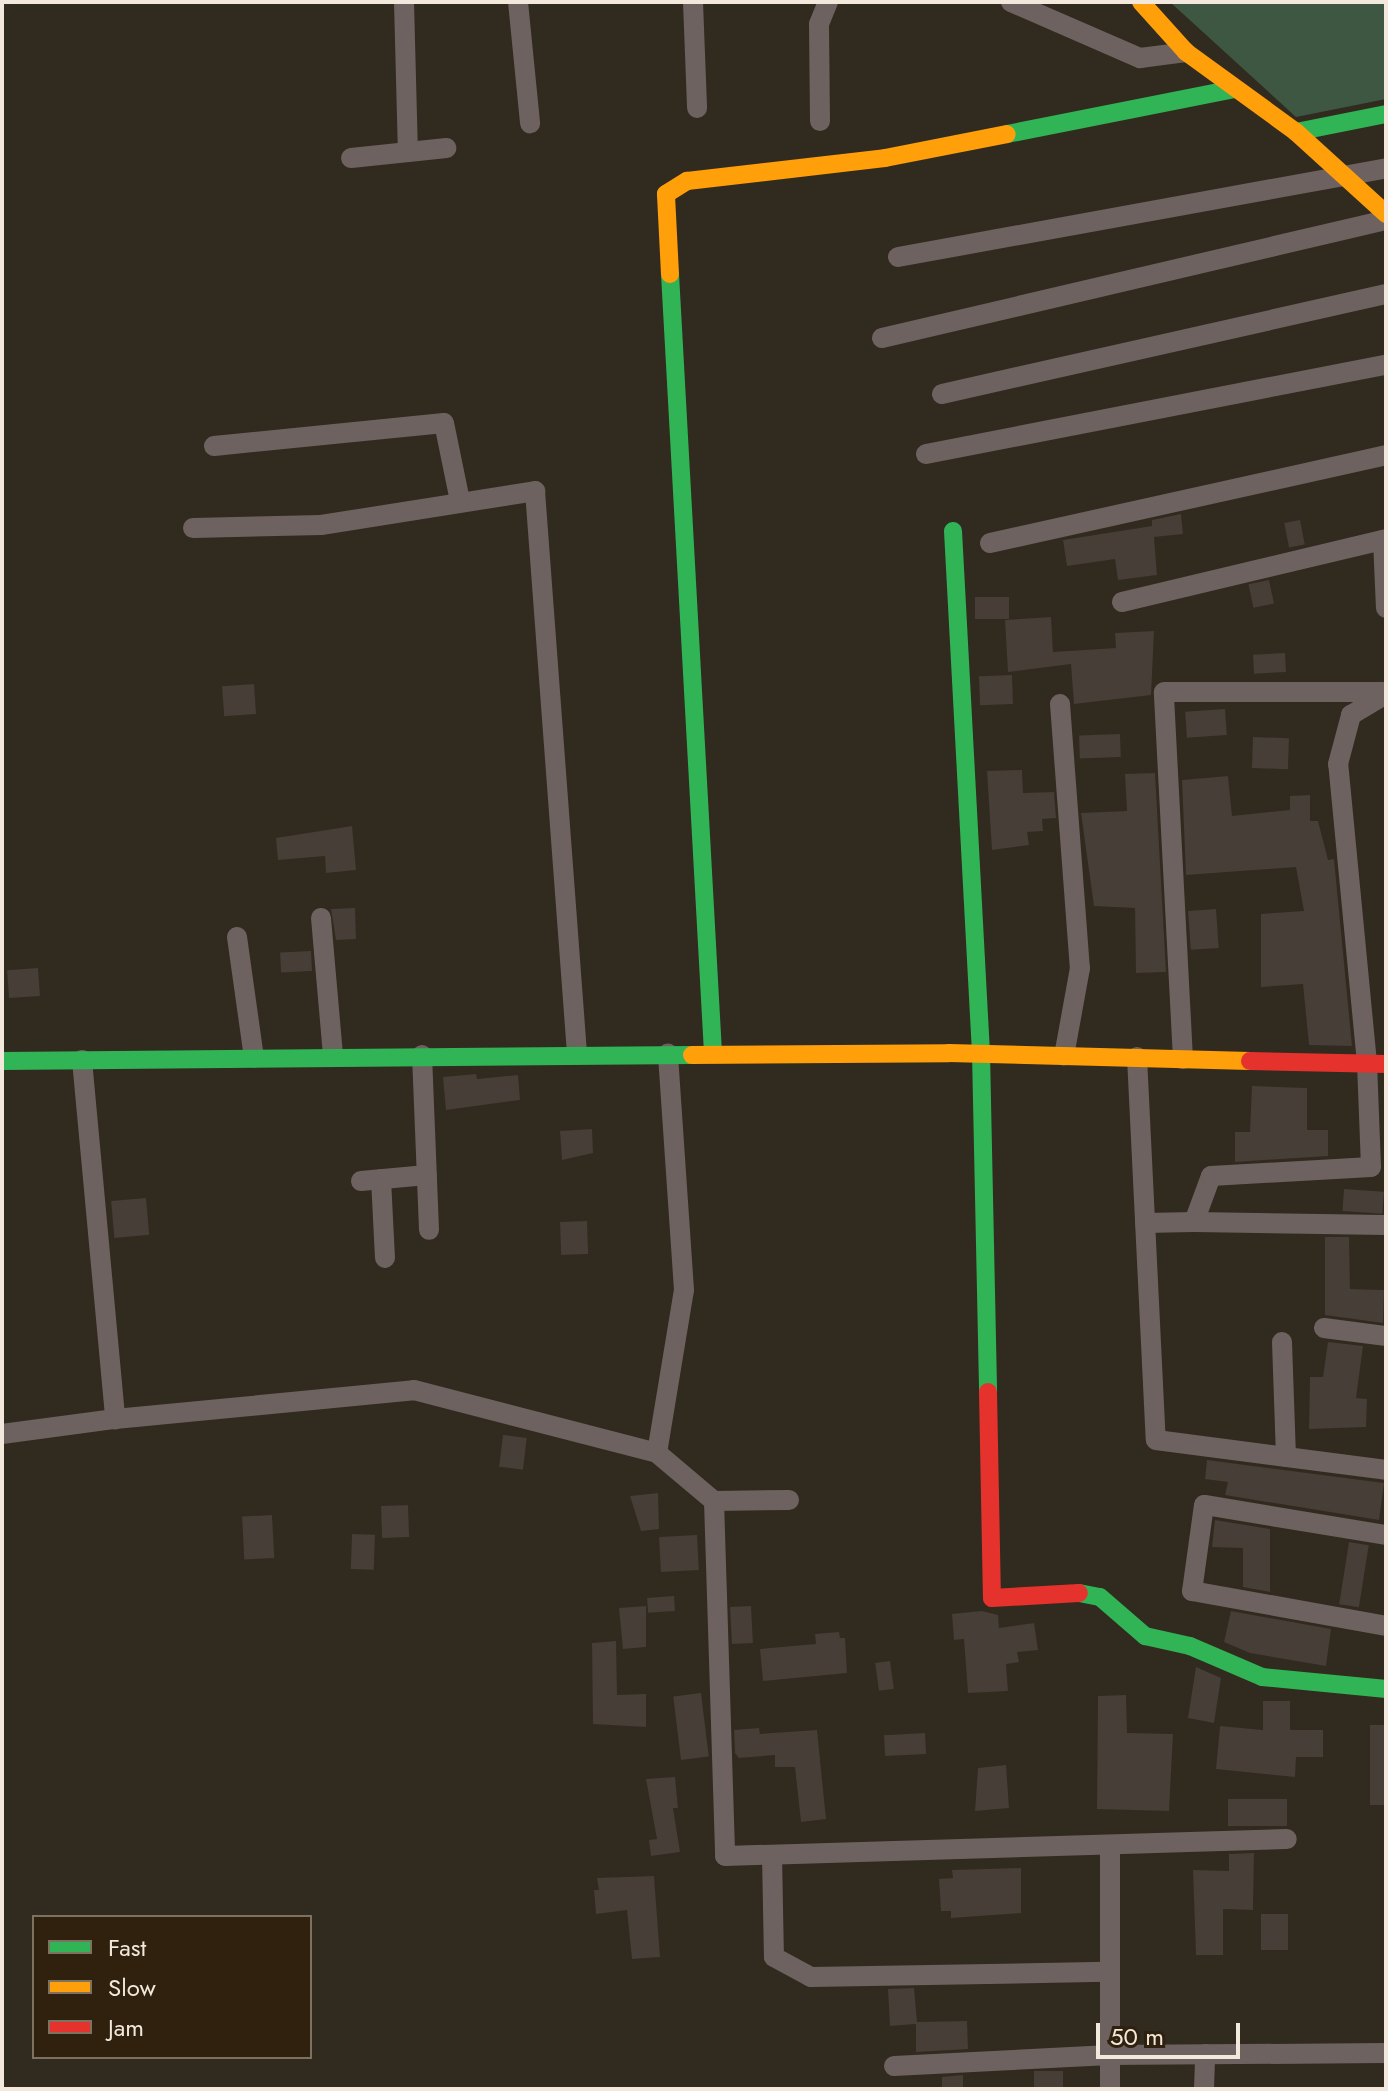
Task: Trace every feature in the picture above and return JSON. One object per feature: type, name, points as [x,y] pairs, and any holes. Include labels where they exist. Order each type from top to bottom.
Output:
[{"type":"street","points":[[404,2],[408,152]]},
{"type":"street","points":[[518,2],[530,123]]},
{"type":"street","points":[[693,2],[697,108]]},
{"type":"street","points":[[820,121],[819,24],[828,2]]},
{"type":"street","points":[[1011,2],[1140,58],[1186,52]]},
{"type":"street","points":[[1141,2],[1186,52],[1296,132],[1345,172],[1386,214]]},
{"type":"street","points":[[713,1054],[666,194],[687,181],[885,158],[1234,89]]},
{"type":"street","points":[[1296,132],[1386,114]]},
{"type":"street","points":[[351,158],[446,148]]},
{"type":"street","points":[[898,257],[1345,172],[1386,168]]},
{"type":"street","points":[[882,338],[1386,220]]},
{"type":"street","points":[[942,394],[1386,294]]},
{"type":"street","points":[[926,454],[1386,365]]},
{"type":"street","points":[[214,446],[444,423],[460,501]]},
{"type":"street","points":[[990,543],[1386,455]]},
{"type":"street","points":[[193,528],[321,525],[535,491],[577,1054]]},
{"type":"street","points":[[953,531],[981,1053],[992,1598],[1067,1591],[1100,1597],[1145,1636],[1190,1646],[1262,1677],[1386,1689]]},
{"type":"street","points":[[1122,602],[1384,539],[1386,608]]},
{"type":"street","points":[[1183,1059],[1164,692],[1386,693]]},
{"type":"street","points":[[1194,1222],[1211,1176],[1371,1167],[1377,1063],[1338,764],[1351,715],[1386,693]]},
{"type":"street","points":[[1060,704],[1080,968],[1064,1056]]},
{"type":"street","points":[[321,918],[333,1055]]},
{"type":"street","points":[[237,937],[254,1058]]},
{"type":"street","points":[[2,1061],[333,1055],[981,1053],[1377,1063]]},
{"type":"street","points":[[657,1453],[684,1290],[668,1054]]},
{"type":"street","points":[[422,1055],[429,1230]]},
{"type":"street","points":[[1137,1057],[1156,1440],[1386,1470]]},
{"type":"street","points":[[82,1060],[115,1419]]},
{"type":"street","points":[[385,1258],[371,1180],[427,1175]]},
{"type":"street","points":[[1145,1223],[1386,1225]]},
{"type":"street","points":[[1324,1328],[1386,1336]]},
{"type":"street","points":[[1282,1342],[1286,1457]]},
{"type":"street","points":[[2,1434],[115,1419],[414,1390],[657,1453],[714,1501],[789,1500]]},
{"type":"street","points":[[714,1501],[725,1856],[1287,1839]]},
{"type":"street","points":[[1386,1535],[1204,1505],[1192,1591],[1386,1626]]},
{"type":"street","points":[[1110,1845],[1107,1972],[1110,2089]]},
{"type":"street","points":[[772,1855],[774,1957],[811,1977],[1107,1972]]},
{"type":"street","points":[[894,2066],[1110,2055],[1386,2053]]},
{"type":"street","points":[[1204,2089],[1205,2054]]},
{"type":"green space","points":[[1170,2],[1386,2],[1386,99],[1296,117]]},
{"type":"building","points":[[1181,514],[1183,534],[1154,537],[1157,575],[1118,580],[1115,559],[1067,566],[1063,540],[1152,526],[1152,520]]},
{"type":"building","points":[[1300,520],[1305,545],[1289,548],[1284,523]]},
{"type":"building","points":[[1269,580],[1274,603],[1253,608],[1248,584]]},
{"type":"building","points":[[975,597],[1009,597],[1009,619],[975,619]]},
{"type":"building","points":[[1051,617],[1053,652],[1116,648],[1115,633],[1154,631],[1151,695],[1074,704],[1071,664],[1008,672],[1005,620]]},
{"type":"building","points":[[1285,653],[1286,672],[1254,674],[1253,655]]},
{"type":"building","points":[[1012,675],[1013,704],[980,705],[979,676]]},
{"type":"building","points":[[254,684],[256,714],[224,716],[222,686]]},
{"type":"building","points":[[1225,709],[1227,735],[1187,738],[1185,712]]},
{"type":"building","points":[[1120,734],[1121,757],[1080,758],[1079,735]]},
{"type":"building","points":[[1253,737],[1289,738],[1288,769],[1252,768]]},
{"type":"building","points":[[1022,770],[1023,793],[1054,792],[1056,818],[1042,819],[1043,831],[1027,832],[1029,845],[992,850],[987,771]]},
{"type":"building","points":[[1155,773],[1166,972],[1136,973],[1135,908],[1094,906],[1081,813],[1127,811],[1125,774]]},
{"type":"building","points":[[1228,776],[1232,816],[1290,810],[1290,796],[1310,795],[1310,821],[1318,821],[1328,860],[1334,859],[1352,1046],[1309,1045],[1303,984],[1261,987],[1261,914],[1304,911],[1296,867],[1186,875],[1182,780]]},
{"type":"building","points":[[352,826],[356,870],[326,873],[325,856],[278,860],[276,838]]},
{"type":"building","points":[[355,908],[356,939],[336,940],[331,909]]},
{"type":"building","points":[[1216,909],[1219,948],[1191,950],[1188,911]]},
{"type":"building","points":[[311,951],[312,971],[281,973],[280,953]]},
{"type":"building","points":[[38,968],[40,996],[9,998],[7,970]]},
{"type":"building","points":[[476,1074],[477,1079],[518,1075],[520,1100],[446,1110],[443,1077]]},
{"type":"building","points":[[1252,1086],[1307,1088],[1307,1130],[1328,1130],[1328,1156],[1235,1162],[1235,1132],[1250,1132]]},
{"type":"building","points":[[592,1129],[593,1153],[562,1160],[560,1131]]},
{"type":"building","points":[[1344,1189],[1384,1192],[1382,1214],[1342,1211]]},
{"type":"building","points":[[146,1198],[149,1235],[114,1238],[111,1201]]},
{"type":"building","points":[[587,1221],[588,1254],[561,1255],[560,1222]]},
{"type":"building","points":[[1325,1237],[1349,1237],[1350,1289],[1384,1290],[1383,1323],[1325,1315]]},
{"type":"building","points":[[1328,1342],[1363,1346],[1356,1398],[1367,1399],[1366,1427],[1309,1429],[1310,1377],[1323,1377]]},
{"type":"building","points":[[503,1435],[527,1438],[523,1470],[499,1467]]},
{"type":"building","points":[[1207,1460],[1384,1483],[1379,1520],[1225,1495],[1228,1482],[1205,1479]]},
{"type":"building","points":[[658,1493],[659,1529],[641,1531],[630,1496]]},
{"type":"building","points":[[408,1505],[409,1537],[382,1538],[381,1506]]},
{"type":"building","points":[[272,1515],[274,1558],[244,1560],[242,1517]]},
{"type":"building","points":[[1215,1520],[1270,1529],[1270,1592],[1243,1587],[1243,1548],[1212,1547]]},
{"type":"building","points":[[352,1534],[375,1535],[374,1570],[351,1569]]},
{"type":"building","points":[[697,1535],[699,1570],[661,1572],[659,1537]]},
{"type":"building","points":[[1349,1542],[1369,1545],[1359,1607],[1339,1604]]},
{"type":"building","points":[[674,1596],[675,1611],[648,1613],[647,1598]]},
{"type":"building","points":[[646,1606],[646,1647],[623,1649],[619,1608]]},
{"type":"building","points":[[751,1606],[753,1643],[732,1644],[730,1607]]},
{"type":"building","points":[[982,1611],[998,1615],[999,1628],[1034,1623],[1038,1650],[1017,1652],[1019,1662],[1006,1664],[1008,1691],[968,1693],[964,1639],[954,1640],[952,1614]]},
{"type":"building","points":[[1231,1611],[1331,1629],[1326,1666],[1250,1653],[1224,1642]]},
{"type":"building","points":[[839,1632],[840,1638],[845,1638],[847,1673],[763,1681],[760,1649],[816,1644],[815,1634]]},
{"type":"building","points":[[616,1641],[617,1695],[646,1694],[646,1727],[593,1724],[592,1643]]},
{"type":"building","points":[[890,1661],[894,1689],[879,1691],[875,1663]]},
{"type":"building","points":[[1196,1667],[1221,1678],[1214,1723],[1188,1718]]},
{"type":"building","points":[[701,1693],[709,1757],[681,1760],[673,1696]]},
{"type":"building","points":[[1126,1695],[1127,1733],[1173,1734],[1169,1811],[1097,1809],[1098,1696]]},
{"type":"building","points":[[1263,1701],[1290,1701],[1290,1730],[1323,1730],[1323,1757],[1296,1757],[1295,1777],[1216,1769],[1220,1726],[1263,1730]]},
{"type":"building","points":[[1370,1725],[1386,1725],[1386,1805],[1370,1805]]},
{"type":"building","points":[[759,1728],[760,1734],[817,1730],[826,1819],[801,1822],[795,1767],[775,1767],[775,1755],[739,1758],[735,1753],[734,1730]]},
{"type":"building","points":[[925,1733],[926,1754],[885,1756],[884,1735]]},
{"type":"building","points":[[1006,1765],[1009,1808],[975,1811],[978,1768]]},
{"type":"building","points":[[675,1777],[678,1808],[673,1808],[680,1852],[651,1856],[649,1840],[657,1839],[646,1779]]},
{"type":"building","points":[[1228,1799],[1287,1799],[1287,1826],[1228,1826]]},
{"type":"building","points":[[1254,1853],[1253,1910],[1223,1909],[1223,1955],[1196,1955],[1193,1870],[1229,1871],[1229,1854]]},
{"type":"building","points":[[1021,1868],[1021,1913],[951,1918],[951,1911],[941,1911],[939,1879],[953,1878],[952,1870]]},
{"type":"building","points":[[654,1876],[660,1957],[632,1959],[627,1910],[596,1914],[594,1890],[599,1890],[597,1878]]},
{"type":"building","points":[[1261,1914],[1288,1914],[1288,1950],[1261,1950]]},
{"type":"building","points":[[914,1988],[917,2022],[967,2021],[968,2049],[916,2052],[916,2024],[890,2026],[888,1989]]},
{"type":"building","points":[[1034,2071],[1063,2071],[1063,2089],[1034,2089]]},
{"type":"building","points":[[963,2075],[963,2089],[942,2089],[942,2077]]},
{"type":"traffic: fast","points":[[1007,134],[1234,89]]},
{"type":"traffic: fast","points":[[1296,132],[1386,114]]},
{"type":"traffic: fast","points":[[670,274],[713,1054]]},
{"type":"traffic: fast","points":[[953,531],[981,1053],[988,1392]]},
{"type":"traffic: fast","points":[[2,1061],[692,1055]]},
{"type":"traffic: fast","points":[[1079,1593],[1100,1597],[1145,1636],[1190,1646],[1262,1677],[1386,1689]]},
{"type":"traffic: slow","points":[[1141,2],[1186,52],[1296,132],[1386,214]]},
{"type":"traffic: slow","points":[[670,274],[666,194],[687,181],[885,158],[1007,134]]},
{"type":"traffic: slow","points":[[692,1055],[949,1053],[1250,1061]]},
{"type":"traffic: jam","points":[[1250,1061],[1386,1064]]},
{"type":"traffic: jam","points":[[988,1392],[992,1598],[1079,1593]]}]
